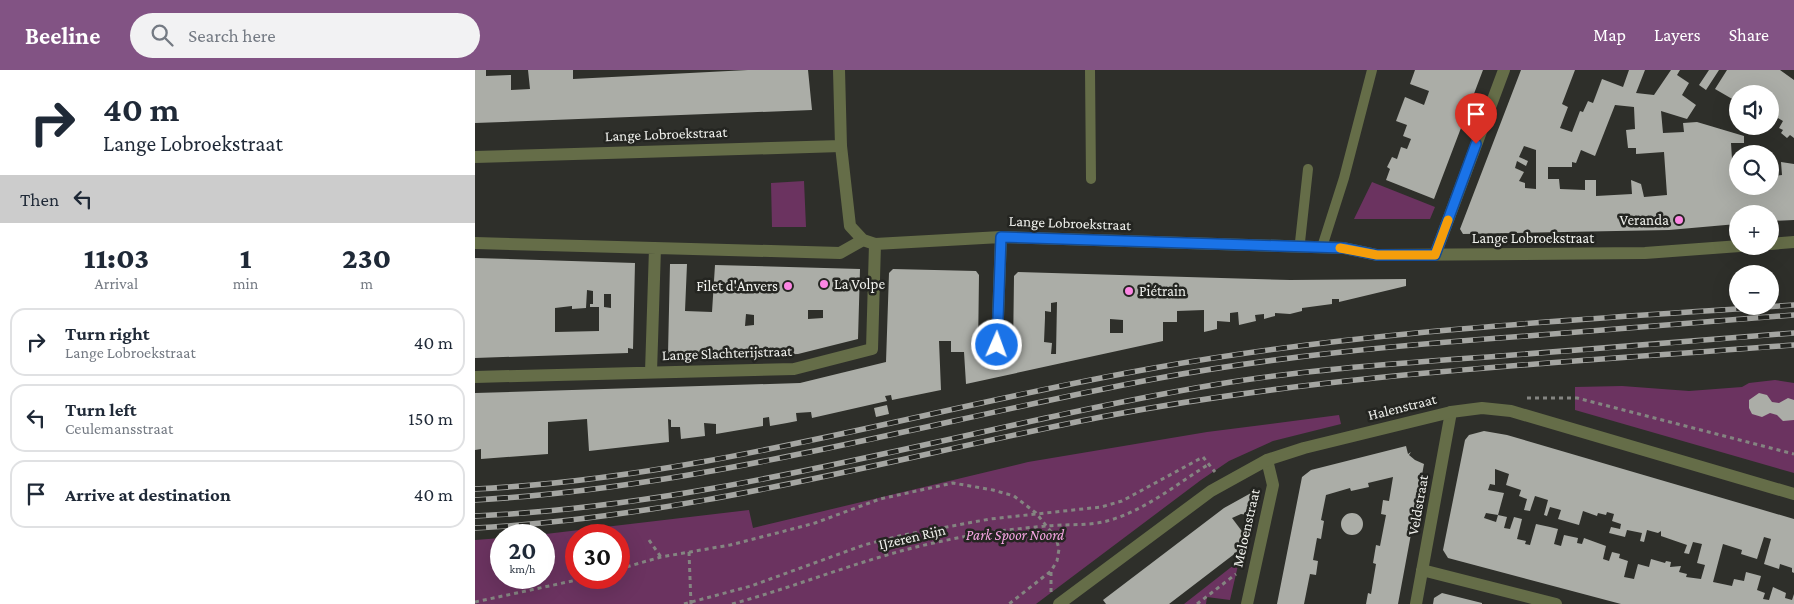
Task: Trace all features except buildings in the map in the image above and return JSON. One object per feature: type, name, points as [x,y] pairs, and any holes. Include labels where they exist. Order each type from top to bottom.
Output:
[{"type":"street","points":[[475,243],[840,253],[869,242],[850,226],[841,146],[839,70]]},
{"type":"street","points":[[1435,255],[1504,70]]},
{"type":"street","name":"Lange Lobroekstraat","points":[[475,157],[841,146]]},
{"type":"street","points":[[997,345],[1001,237]]},
{"type":"street","name":"Lange Lobroekstraat","points":[[869,242],[1001,237],[1344,248],[1377,255],[1645,253],[1729,247]]},
{"type":"street","name":"Lange Slachterijstraat","points":[[475,377],[794,369],[872,349],[869,242]]},
{"type":"street","points":[[1779,243],[1794,242]]},
{"type":"street","points":[[651,372],[655,248]]},
{"type":"street","name":"Halenstraat","points":[[1059,604],[1211,491],[1267,460],[1304,448],[1451,412],[1482,408],[1511,411],[1793,492]]},
{"type":"street","name":"Veldstraat","points":[[1416,604],[1451,412]]},
{"type":"street","name":"Meloenstraat","points":[[1247,604],[1273,485],[1267,460]]},
{"type":"street","points":[[1423,570],[1556,604]]},
{"type":"lane","points":[[1090,70],[1091,179]]},
{"type":"lane","points":[[1322,247],[1344,178],[1372,70]]},
{"type":"lane","points":[[1300,242],[1308,169]]},
{"type":"path","name":"IJzeren Rijn","points":[[732,604],[778,591],[878,555],[940,541],[1047,526],[1106,521],[1127,514],[1209,464],[1203,457],[1122,501],[1101,507],[1036,513]]},
{"type":"path","points":[[630,566],[661,557],[789,530],[815,523],[880,499],[953,483],[1014,496],[1036,513],[1056,538],[1059,549],[1057,561],[1051,571],[1009,604]]},
{"type":"path","points":[[684,604],[751,586],[865,545],[903,535],[949,525],[1036,513]]},
{"type":"path","points":[[649,540],[661,557]]},
{"type":"path","points":[[689,552],[691,603]]},
{"type":"path","points":[[1197,604],[1237,573],[1252,576]]},
{"type":"path","points":[[475,602],[565,583]]},
{"type":"green space","points":[[804,181],[806,227],[772,227],[771,183]]},
{"type":"green space","points":[[1372,182],[1435,207],[1430,219],[1354,219]]},
{"type":"green space","points":[[1775,380],[1794,383],[1794,473],[1575,410],[1575,387],[1622,386],[1689,391],[1742,387],[1749,383]]},
{"type":"green space","name":"Park Spoor Noord","points":[[1339,415],[1341,424],[1273,441],[1229,461],[1036,604],[475,604],[475,540],[490,539],[490,589],[555,589],[555,533],[565,532],[565,589],[630,589],[630,524],[749,510],[753,528],[1028,462],[1207,432]]},
{"type":"green space","points":[[1239,561],[1230,600],[1207,597],[1206,604],[1184,604]]},
{"type":"railway","points":[[475,489],[561,482],[647,471],[816,439],[1069,384],[1233,355],[1393,335],[1794,305]]},
{"type":"railway","points":[[475,500],[561,493],[647,482],[816,451],[1154,379],[1247,364],[1433,343],[1794,315]]},
{"type":"railway","points":[[475,516],[569,509],[662,497],[754,481],[1121,402],[1249,379],[1392,364],[1794,333]]},
{"type":"railway","points":[[475,528],[555,522],[712,499],[1101,417],[1273,390],[1446,371],[1794,345]]},
{"type":"slow traffic","points":[[1340,248],[1377,255],[1435,255],[1448,220]]},
{"type":"place","name":"Veranda","points":[[1679,220]]},
{"type":"place","name":"La Volpe","points":[[824,284]]},
{"type":"place","name":"Filet d'Anvers","points":[[788,286]]},
{"type":"place","name":"Piétrain","points":[[1129,291]]},
{"type":"route","points":[[997,345],[1001,237],[1344,248],[1377,255],[1435,255],[1476,144]]}]
